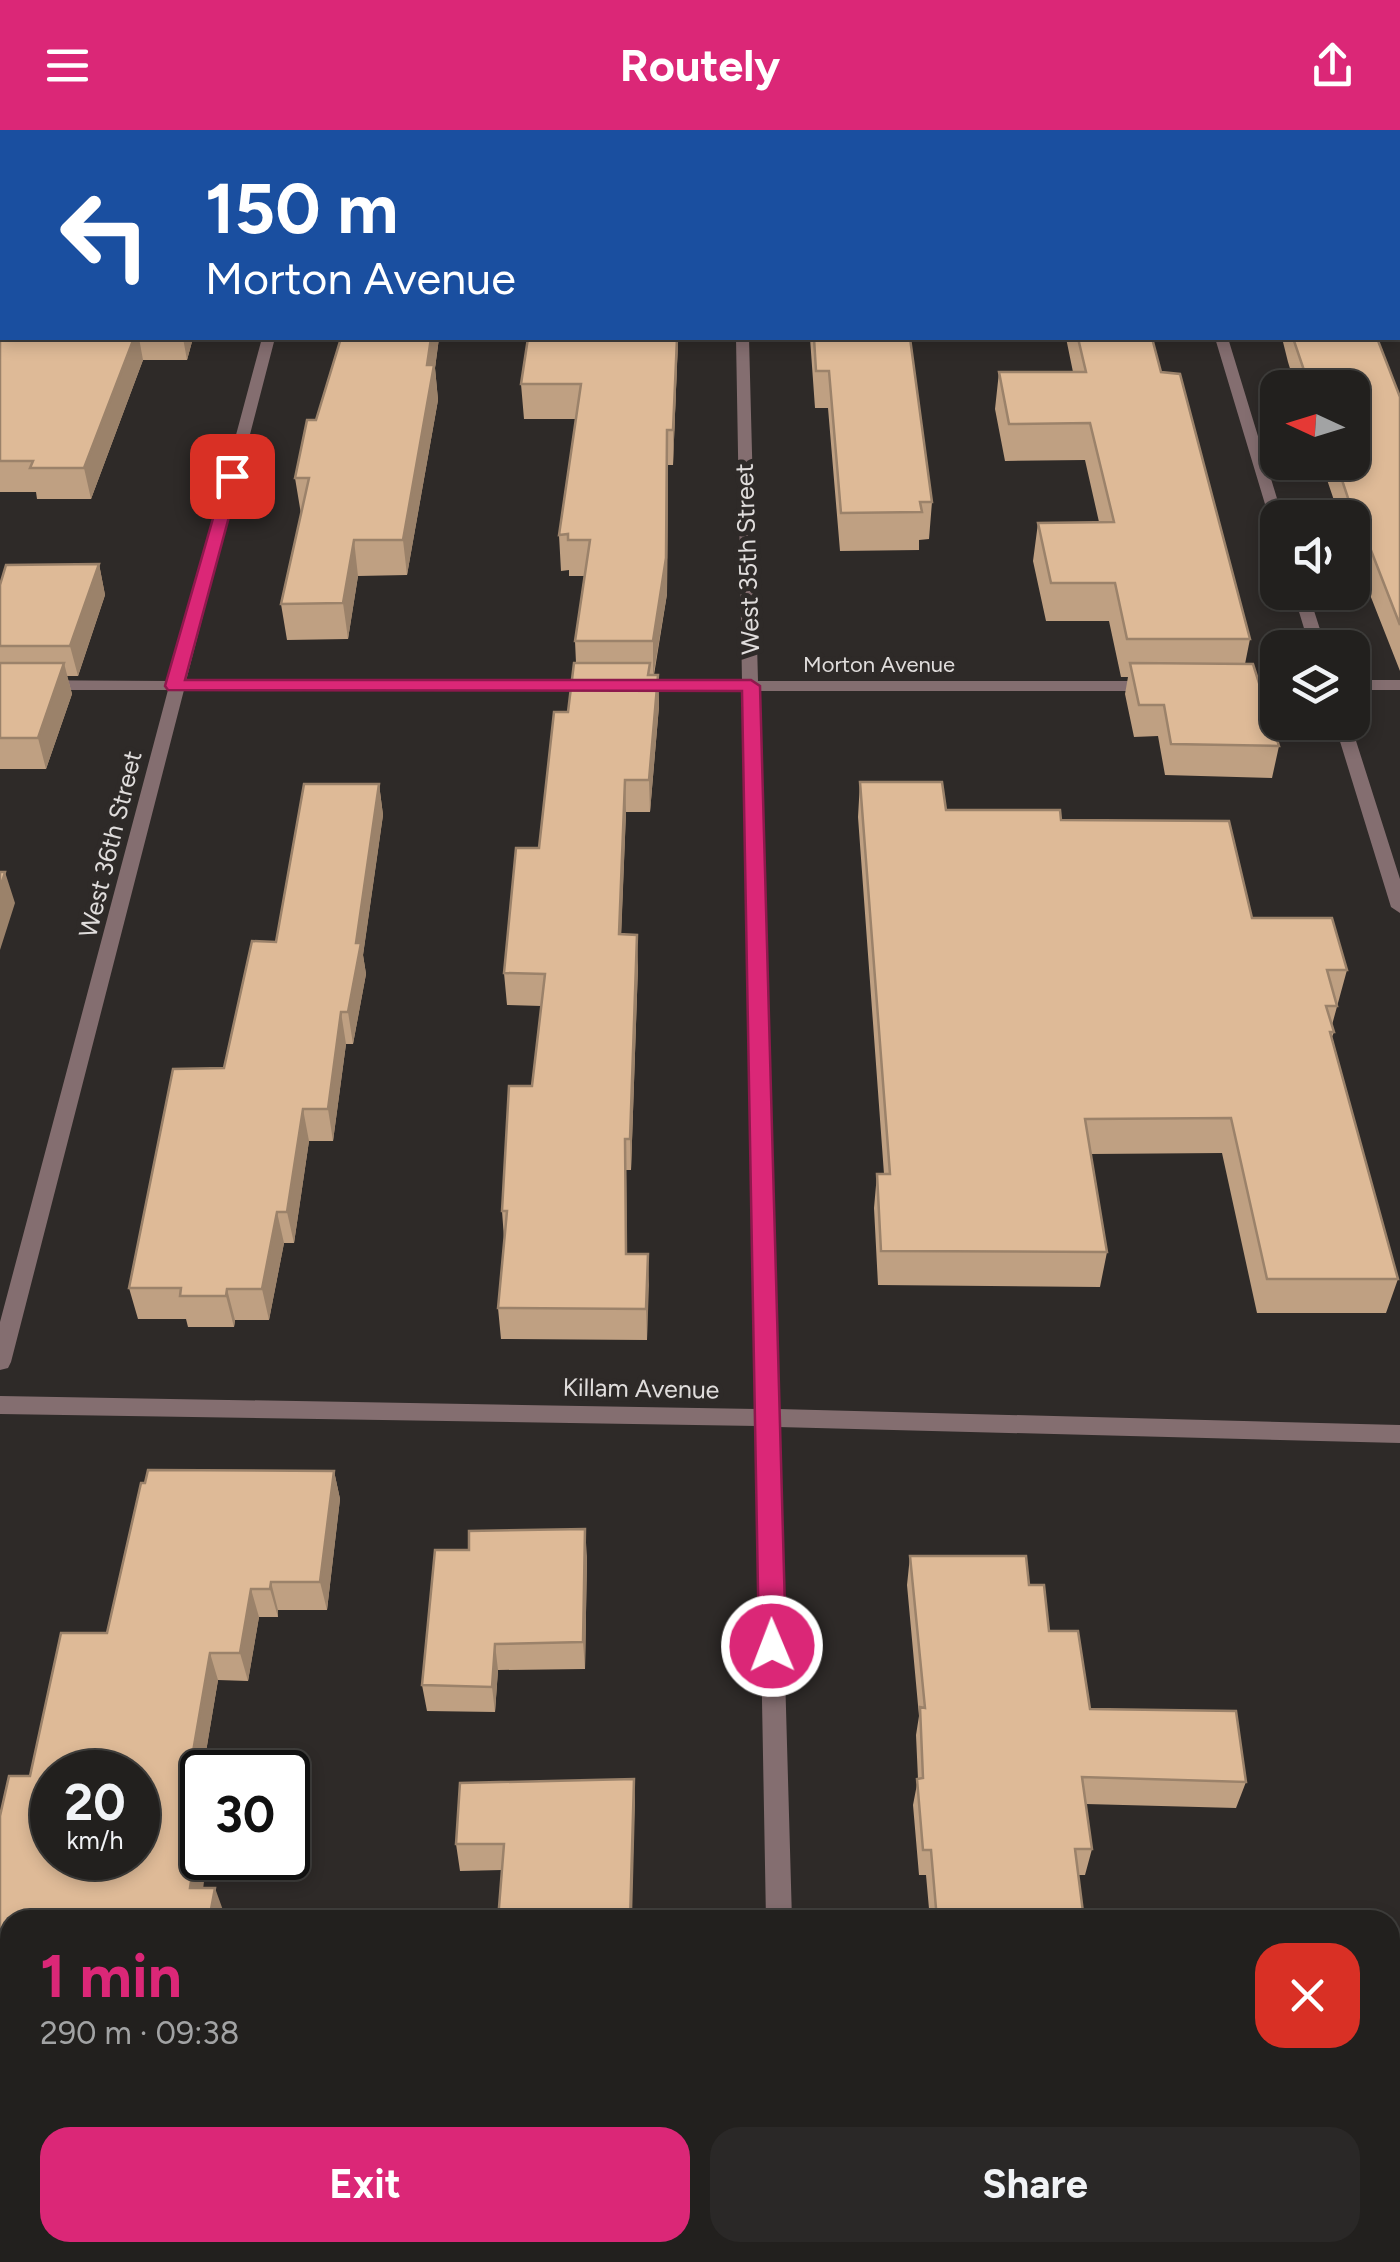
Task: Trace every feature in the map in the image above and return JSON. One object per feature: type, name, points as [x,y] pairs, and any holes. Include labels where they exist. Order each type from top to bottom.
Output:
[{"type":"street","name":"West 36th Street","points":[[0,1362],[267,340]]},
{"type":"street","name":"West 35th Street","points":[[742,340],[779,1910]]},
{"type":"street","points":[[1222,340],[1271,500]]},
{"type":"street","name":"Morton Avenue","points":[[0,685],[1175,686]]},
{"type":"street","points":[[1214,686],[1260,686]]},
{"type":"street","points":[[1370,686],[1400,686]]},
{"type":"street","points":[[1348,740],[1400,907]]},
{"type":"street","name":"Killam Avenue","points":[[0,1406],[769,1418],[1400,1434]]},
{"type":"building","points":[[0,340],[133,340],[84,468],[30,468],[33,461],[0,461]]},
{"type":"building","points":[[340,340],[431,340],[427,365],[434,365],[403,540],[354,540],[343,603],[281,604],[309,478],[295,478],[307,420],[316,420]]},
{"type":"building","points":[[528,340],[677,340],[673,430],[667,430],[666,558],[653,641],[575,641],[590,540],[568,540],[568,534],[559,535],[581,384],[521,384]]},
{"type":"building","points":[[814,340],[910,340],[932,502],[920,502],[922,512],[841,513],[829,371],[816,371]]},
{"type":"building","points":[[1078,340],[1153,340],[1161,372],[1180,374],[1250,639],[1127,639],[1115,583],[1051,583],[1038,523],[1114,522],[1090,423],[1009,424],[999,372],[1086,372]]},
{"type":"building","points":[[1294,340],[1378,340],[1400,397],[1400,625],[1370,548],[1370,500],[1349,500],[1342,480],[1370,480],[1370,370],[1304,370]]},
{"type":"building","points":[[99,564],[70,646],[0,646],[0,585],[6,565]]},
{"type":"building","points":[[0,663],[64,663],[38,738],[0,738]]},
{"type":"building","points":[[574,663],[650,663],[648,675],[658,675],[649,780],[625,780],[619,934],[637,935],[630,1139],[625,1139],[626,1254],[648,1254],[646,1309],[498,1308],[507,1211],[502,1211],[509,1086],[532,1086],[545,974],[504,973],[516,848],[539,848],[554,712],[568,712]]},
{"type":"building","points":[[1130,663],[1253,664],[1260,686],[1260,740],[1277,740],[1279,746],[1171,744],[1164,705],[1139,705]]},
{"type":"building","points":[[860,782],[942,782],[946,810],[1060,810],[1061,820],[1229,821],[1252,918],[1332,918],[1347,970],[1327,970],[1337,1006],[1326,1006],[1334,1032],[1330,1032],[1398,1279],[1267,1279],[1231,1118],[1085,1119],[1107,1252],[881,1251],[877,1174],[890,1174]]},
{"type":"building","points":[[304,784],[379,784],[356,943],[361,943],[348,1012],[341,1012],[328,1109],[303,1109],[287,1212],[277,1212],[262,1289],[227,1289],[226,1296],[180,1296],[181,1288],[129,1288],[173,1069],[224,1068],[252,941],[276,942]]},
{"type":"building","points":[[148,1470],[334,1471],[320,1582],[271,1582],[270,1589],[251,1589],[240,1653],[210,1653],[193,1750],[180,1750],[180,1880],[191,1880],[190,1888],[215,1888],[211,1910],[0,1910],[0,1816],[9,1776],[30,1776],[30,1880],[160,1880],[160,1750],[36,1750],[61,1633],[107,1633],[141,1483],[145,1483]]},
{"type":"building","points":[[585,1529],[583,1642],[495,1644],[492,1687],[422,1685],[435,1550],[469,1550],[469,1531]]},
{"type":"building","points":[[910,1556],[1026,1556],[1029,1585],[1044,1585],[1049,1631],[1078,1631],[1090,1709],[1236,1711],[1246,1782],[1082,1777],[1092,1849],[1075,1849],[1083,1910],[936,1910],[931,1850],[923,1850],[917,1779],[923,1778],[920,1707],[925,1708]]},
{"type":"building","points":[[634,1779],[630,1910],[499,1910],[504,1844],[456,1844],[460,1783]]},
{"type":"route","points":[[232,476],[174,686],[751,686],[772,1646]]}]
